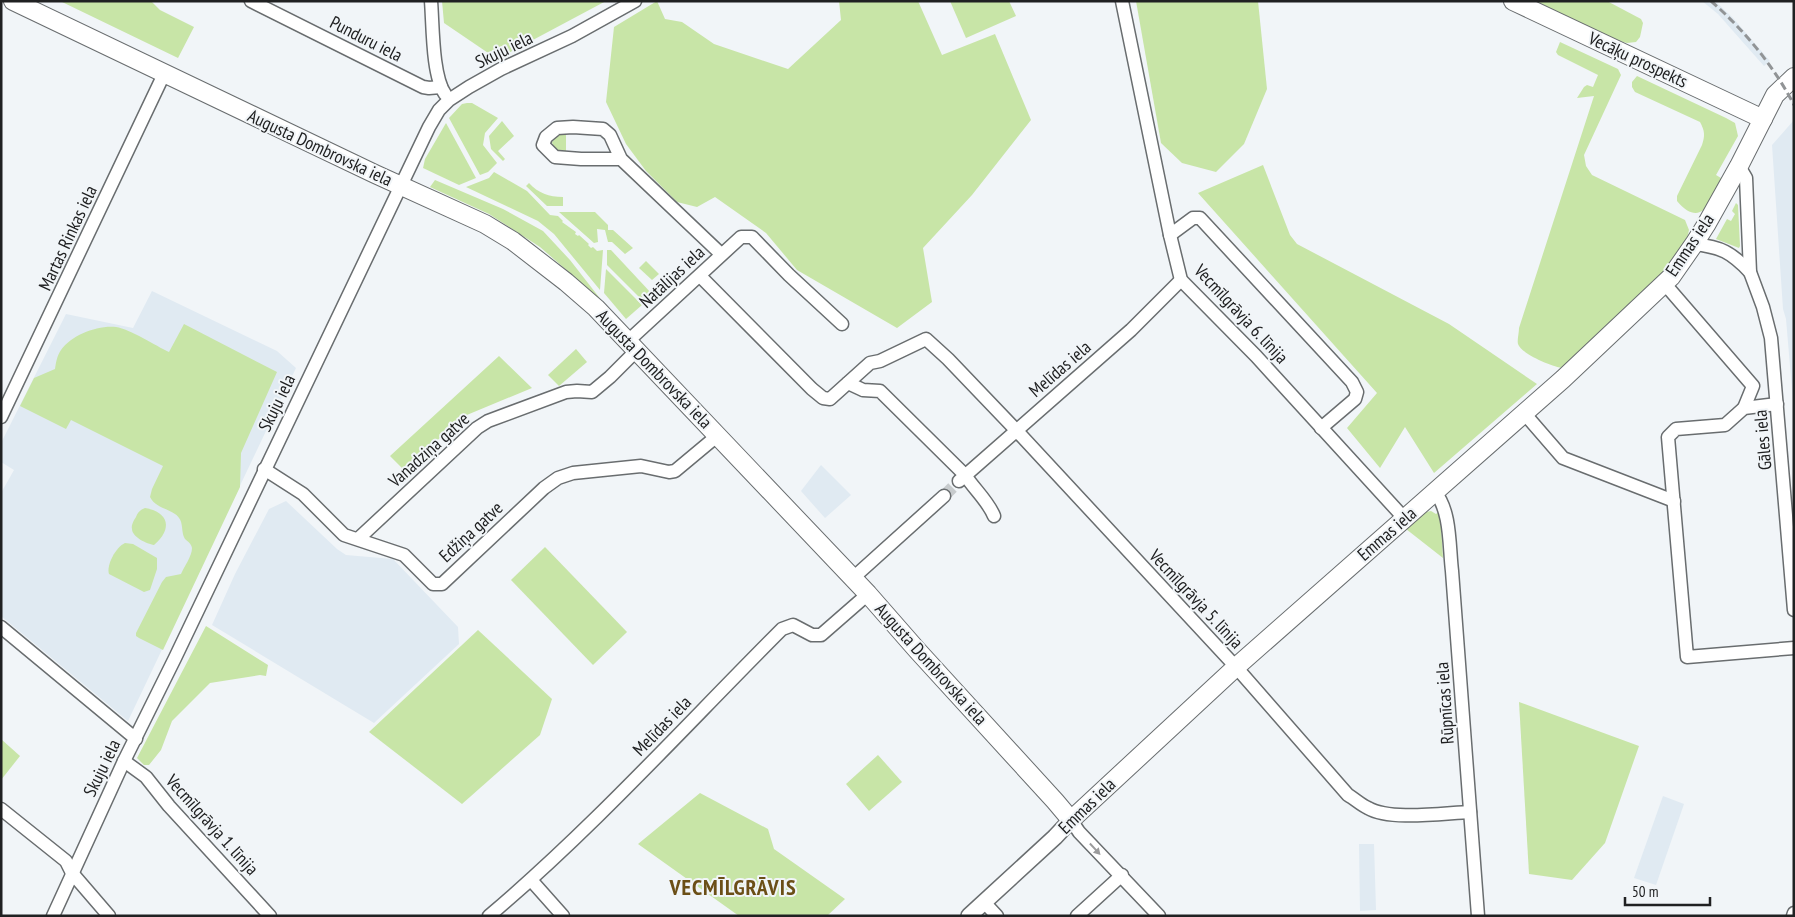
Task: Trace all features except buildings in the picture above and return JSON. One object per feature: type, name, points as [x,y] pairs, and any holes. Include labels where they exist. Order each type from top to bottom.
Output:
[{"type":"main road","name":"Augusta Dombrovska iela","points":[[13,1],[401,186],[485,224],[513,241],[566,282],[596,308],[853,578],[1056,801],[1071,820]]},
{"type":"main road","name":"Vecāķu prospekts","points":[[1513,1],[1763,119]]},
{"type":"main road","name":"Emmas iela","points":[[1071,820],[1236,667],[1592,353],[1664,283],[1677,269],[1694,244],[1739,166],[1775,95],[1794,77]]},
{"type":"street","name":"Punduru iela","points":[[251,1],[422,87],[441,87]]},
{"type":"street","points":[[431,1],[438,75],[441,87],[449,100]]},
{"type":"street","name":"Skuju iela","points":[[53,916],[124,761],[429,127],[449,100],[501,69],[572,36],[635,1]]},
{"type":"street","name":"Vecmīlgrāvja 6. līnija","points":[[1122,1],[1170,236],[1181,280],[1256,356],[1404,518]]},
{"type":"street","name":"Martas Rinkas iela","points":[[1,417],[164,74]]},
{"type":"street","points":[[621,159],[555,157],[543,145],[546,138],[557,128],[603,129],[610,135],[621,159],[721,254]]},
{"type":"street","name":"Gāles iela","points":[[1739,166],[1746,178],[1750,272],[1763,307],[1771,338],[1794,610]]},
{"type":"street","points":[[1170,236],[1192,218],[1200,218],[1352,382],[1357,392],[1355,399],[1321,428]]},
{"type":"street","name":"Natālijas iela","points":[[632,347],[721,254],[741,237],[752,237],[789,275],[842,324]]},
{"type":"street","name":"Gāles iela","points":[[1694,244],[1723,250],[1731,254],[1750,272]]},
{"type":"street","points":[[700,276],[823,398],[830,399],[848,384],[863,390],[880,391],[973,488],[991,509],[994,516]]},
{"type":"street","name":"Melīdas iela","points":[[962,478],[1131,330],[1181,280]]},
{"type":"street","points":[[1664,283],[1753,386],[1744,408],[1725,425],[1676,430],[1668,437],[1687,657],[1794,648]]},
{"type":"street","name":"Vecmīlgrāvja 5. līnija","points":[[848,384],[870,363],[880,361],[926,339],[948,359],[1016,430],[1236,667],[1348,795],[1369,809],[1382,813],[1409,815],[1470,812]]},
{"type":"street","name":"Vanadziņa gatve","points":[[358,540],[477,428],[488,421],[566,392],[592,392],[610,377],[632,347]]},
{"type":"street","points":[[1744,408],[1777,404]]},
{"type":"street","points":[[1524,413],[1563,458],[1674,501]]},
{"type":"street","name":"Edžiņa gatve","points":[[264,469],[303,494],[344,535],[404,555],[433,584],[442,584],[544,488],[558,478],[574,473],[641,466],[669,472],[675,471],[718,436]]},
{"type":"street","name":"Rūpnīcas iela","points":[[1435,492],[1443,503],[1446,514],[1451,561],[1478,916]]},
{"type":"street","points":[[853,578],[944,496]]},
{"type":"street","name":"Melīdas iela","points":[[489,916],[531,880],[600,814],[782,629],[793,625],[812,635],[821,635],[868,594]]},
{"type":"street","points":[[1,627],[136,739]]},
{"type":"street","name":"Vecmīlgrāvja 1. līnija","points":[[124,761],[146,778],[169,806],[270,916]]},
{"type":"street","points":[[1,809],[66,861],[72,873],[109,916]]},
{"type":"street","name":"Augusta Dombrovska iela","points":[[1071,820],[1079,832],[1159,916]]},
{"type":"street","name":"Emmas iela","points":[[969,916],[1071,820]]},
{"type":"street","points":[[1077,916],[1122,875]]},
{"type":"street","points":[[531,880],[563,916]]},
{"type":"street","points":[[984,902],[997,916]]},
{"type":"shaded area","points":[[1702,1],[1715,1],[1733,18],[1770,61],[1764,66],[1718,14]]},
{"type":"shaded area","points":[[1794,120],[1794,413],[1786,319],[1783,309],[1772,145]]},
{"type":"shaded area","points":[[152,291],[277,351],[296,368],[128,721],[1,616],[1,493],[14,470],[1,462],[1,443],[66,314],[133,328]]},
{"type":"shaded area","points":[[821,465],[851,495],[825,518],[801,491]]},
{"type":"shaded area","points":[[286,501],[337,549],[346,555],[393,559],[458,627],[459,644],[374,723],[212,625],[235,574],[269,509]]},
{"type":"shaded area","points":[[1663,796],[1684,804],[1656,885],[1634,878]]},
{"type":"shaded area","points":[[1359,844],[1374,844],[1376,910],[1360,911]]},
{"type":"green space","points":[[60,1],[151,1],[160,10],[194,27],[178,58]]},
{"type":"green space","points":[[442,1],[606,1],[497,59],[444,23]]},
{"type":"green space","points":[[657,1],[665,19],[682,22],[714,44],[788,69],[841,20],[839,1],[918,1],[942,55],[995,34],[1031,120],[972,195],[923,248],[932,302],[897,328],[797,270],[766,233],[715,197],[697,207],[677,202],[646,171],[626,144],[606,102],[614,27]]},
{"type":"green space","points":[[950,1],[1009,1],[1016,16],[966,38]]},
{"type":"green space","points":[[1136,1],[1258,1],[1267,89],[1244,144],[1216,172],[1182,163],[1161,143]]},
{"type":"green space","points":[[1532,1],[1607,1],[1641,19],[1643,23],[1640,37],[1636,42],[1627,43],[1611,39]]},
{"type":"green space","points":[[1560,42],[1618,69],[1621,75],[1584,155],[1586,166],[1592,175],[1685,220],[1689,230],[1686,243],[1644,297],[1563,368],[1545,363],[1531,356],[1520,348],[1518,344],[1519,328],[1594,96],[1577,98],[1584,87],[1587,85],[1593,87],[1598,75],[1558,55],[1556,52]]},
{"type":"green space","points":[[1637,76],[1735,123],[1738,136],[1716,175],[1721,178],[1715,195],[1705,209],[1700,212],[1693,213],[1685,209],[1677,201],[1677,196],[1702,145],[1704,134],[1702,125],[1700,122],[1635,92],[1632,82]]},
{"type":"green space","points":[[472,103],[498,118],[485,133],[483,145],[497,163],[488,172],[480,175],[449,118],[462,104]]},
{"type":"green space","points":[[502,121],[514,136],[498,151],[505,159],[503,161],[491,149],[489,136]]},
{"type":"green space","points":[[446,123],[476,178],[459,185],[423,168],[425,159]]},
{"type":"green space","points":[[566,131],[566,152],[560,152],[553,146],[552,142],[558,134]]},
{"type":"green space","points":[[1263,165],[1290,235],[1297,244],[1449,324],[1537,384],[1434,473],[1405,427],[1380,468],[1347,428],[1377,393],[1198,193]]},
{"type":"green space","points":[[494,172],[527,191],[550,215],[558,216],[562,222],[576,232],[575,234],[579,235],[591,248],[593,247],[597,251],[603,250],[600,290],[554,234],[538,221],[466,187],[489,178]]},
{"type":"green space","points":[[435,180],[503,209],[543,231],[570,260],[602,301],[540,247],[489,214],[430,187]]},
{"type":"green space","points":[[529,183],[544,194],[563,197],[563,206],[547,206],[526,186]]},
{"type":"green space","points":[[1736,203],[1738,205],[1739,248],[1716,239],[1727,219],[1731,221],[1735,214],[1732,211]]},
{"type":"green space","points":[[559,212],[595,212],[608,225],[608,230],[613,230],[633,248],[625,254],[612,242],[608,242],[605,230],[597,229],[598,242],[594,243]]},
{"type":"green space","points":[[607,250],[611,250],[652,294],[644,302],[607,265]]},
{"type":"green space","points":[[646,261],[659,274],[652,280],[639,268]]},
{"type":"green space","points":[[606,269],[642,305],[626,319],[604,293]]},
{"type":"green space","points":[[184,324],[277,372],[241,453],[240,487],[163,650],[139,638],[136,636],[136,633],[162,582],[166,577],[181,574],[192,548],[185,539],[178,517],[158,505],[150,497],[163,466],[71,420],[66,429],[20,406],[34,378],[55,369],[61,350],[85,332],[109,327],[122,328],[169,352]]},
{"type":"green space","points":[[576,349],[587,362],[559,386],[548,375]]},
{"type":"green space","points":[[499,356],[532,388],[462,417],[405,471],[390,456]]},
{"type":"green space","points":[[145,508],[159,513],[166,522],[164,533],[154,545],[140,540],[133,532],[132,526],[139,511]]},
{"type":"green space","points":[[1431,511],[1436,514],[1440,511],[1443,558],[1406,529],[1426,512]]},
{"type":"green space","points":[[125,543],[133,544],[157,558],[157,569],[150,590],[144,592],[109,574],[108,570],[112,557],[118,548]]},
{"type":"green space","points":[[545,547],[627,632],[593,665],[511,580]]},
{"type":"green space","points":[[206,626],[268,665],[266,676],[260,675],[210,683],[172,721],[161,750],[149,765],[144,765],[137,758]]},
{"type":"green space","points":[[478,630],[552,699],[540,735],[462,804],[369,732]]},
{"type":"green space","points":[[1519,702],[1639,746],[1605,843],[1572,880],[1529,874]]},
{"type":"green space","points":[[1,739],[20,756],[1,780]]},
{"type":"green space","points":[[878,755],[902,782],[869,811],[846,784]]},
{"type":"green space","points":[[700,793],[768,829],[774,849],[845,899],[827,916],[739,916],[638,844]]},
{"type":"tunnel","points":[[944,496],[959,481]]},
{"type":"railway","points":[[1711,1],[1757,49],[1777,76],[1794,105]]},
{"type":"district","name":"VECMĪLGRĀVIS","points":[[733,887]]}]
